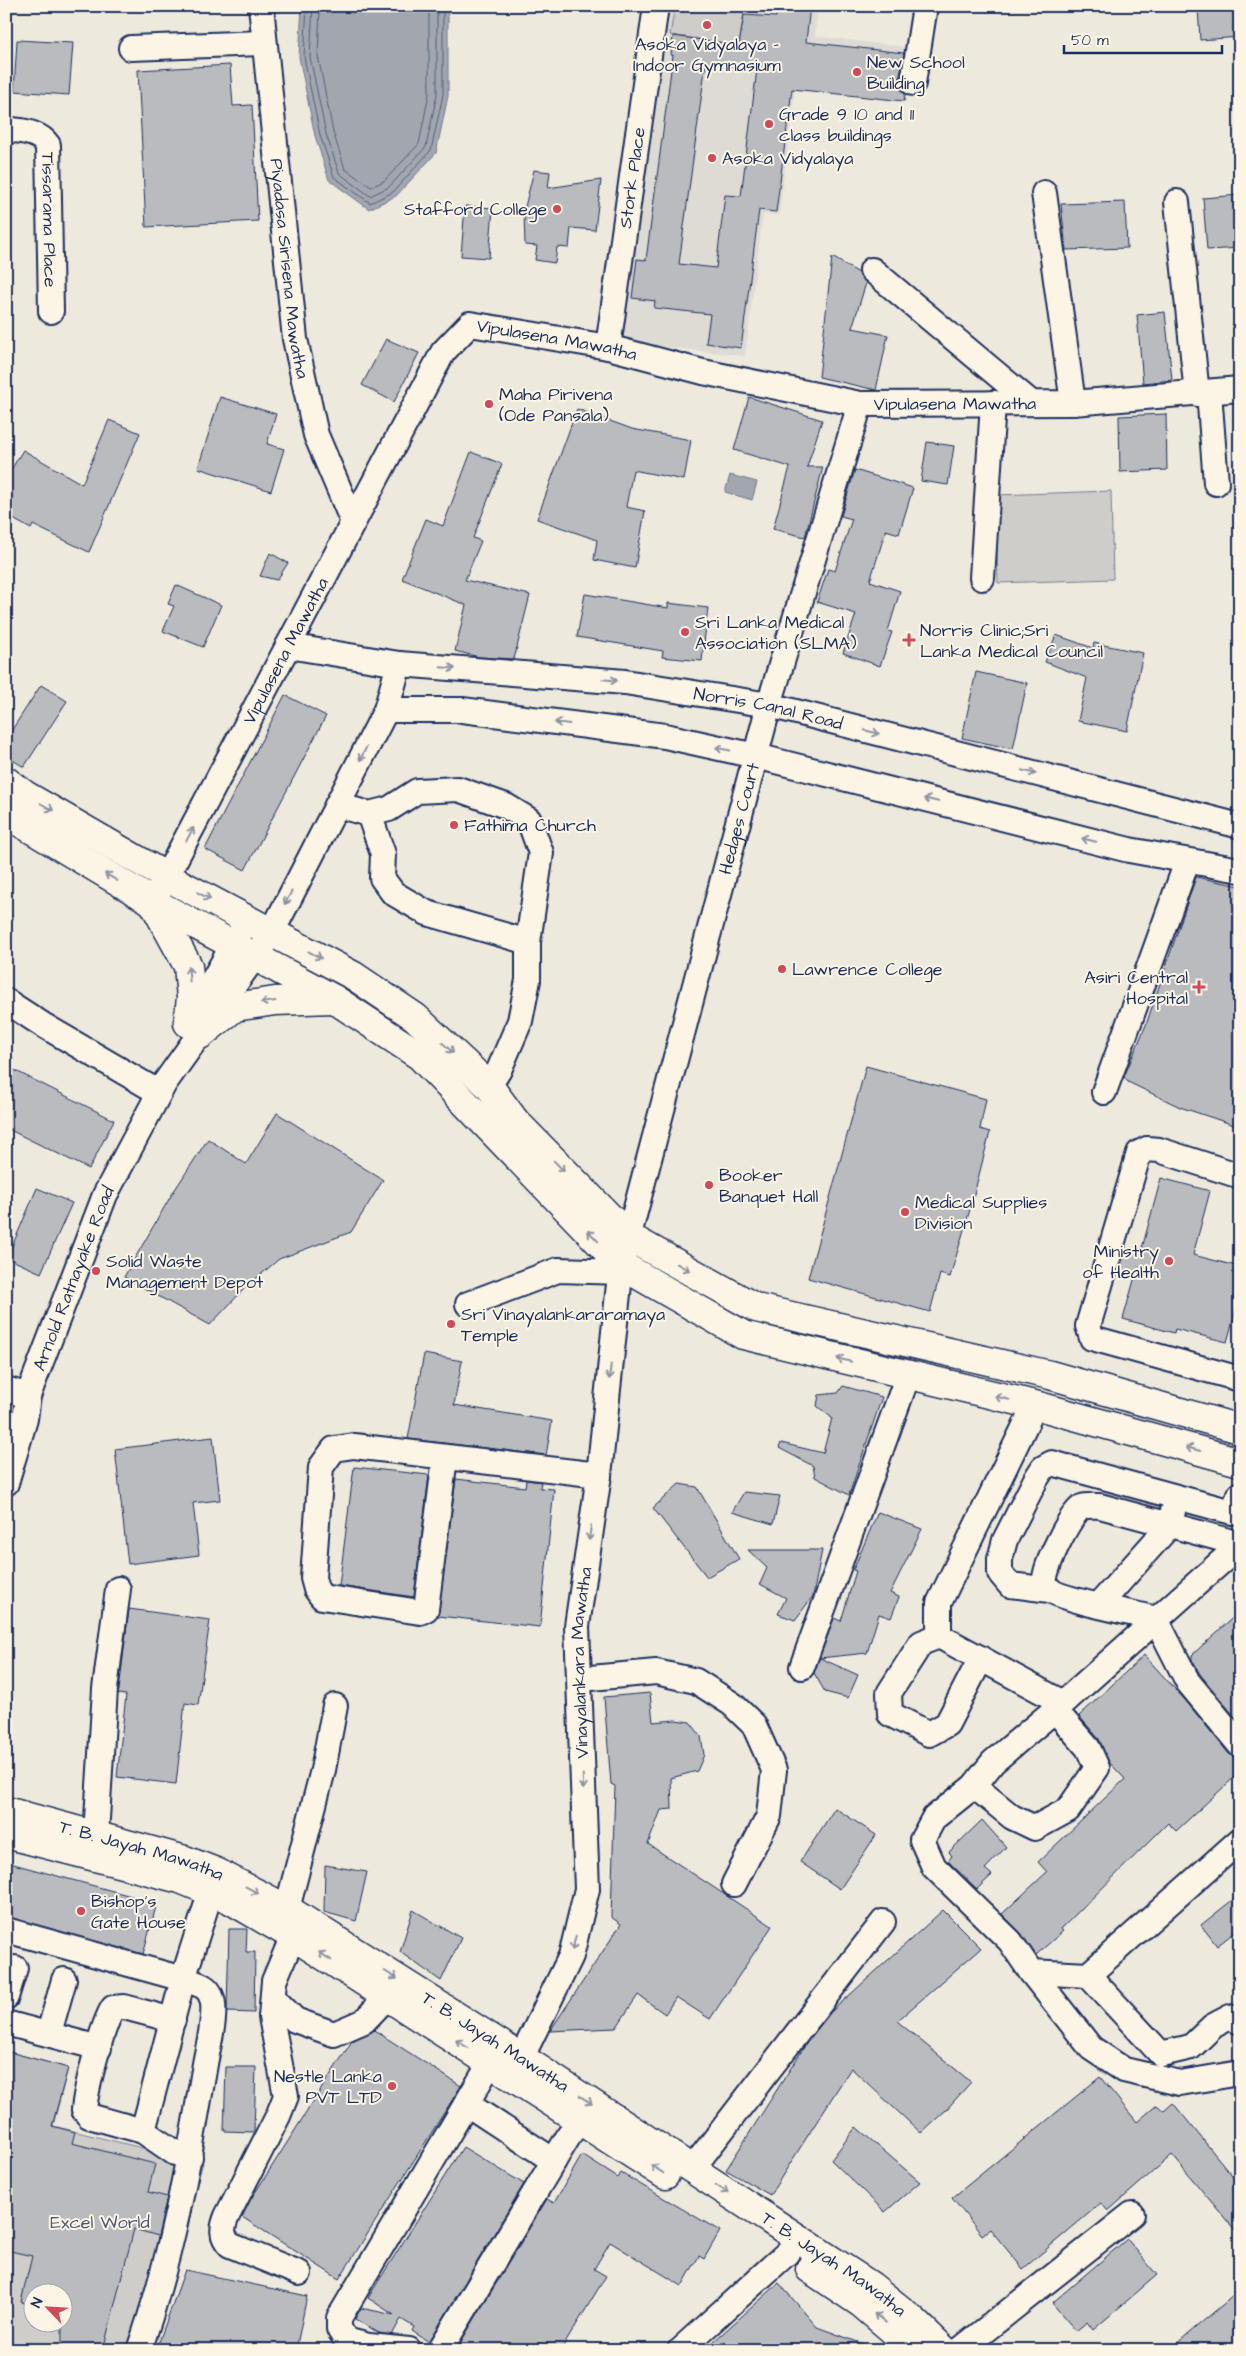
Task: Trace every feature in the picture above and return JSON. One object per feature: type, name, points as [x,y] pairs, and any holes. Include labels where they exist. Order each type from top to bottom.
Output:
[{"type":"main road","points":[[6,781],[25,795],[167,877],[354,976],[415,1017],[489,1086],[515,1121],[628,1237],[756,1308],[1050,1375],[1240,1428]]},
{"type":"main road","points":[[6,814],[153,902],[334,999],[420,1056],[621,1269],[743,1335],[1035,1405],[1240,1462]]},
{"type":"main road","points":[[153,902],[188,966],[194,1029],[235,1007],[275,1000],[334,999]]},
{"type":"main road","name":"T. B. Jayah Mawatha","points":[[6,1811],[186,1860],[216,1872],[286,1909],[509,2066],[579,2119],[787,2253],[862,2304],[916,2350]]},
{"type":"main road","name":"T. B. Jayah Mawatha","points":[[6,1834],[163,1875],[211,1891],[294,1936],[387,1997],[692,2170],[871,2286],[912,2318],[944,2350]]},
{"type":"street","name":"Piyadasa Sirisena Mawatha","points":[[261,6],[295,339],[316,435],[353,522]]},
{"type":"street","name":"Stork Place","points":[[608,348],[656,6]]},
{"type":"street","points":[[913,83],[925,6]]},
{"type":"street","points":[[131,48],[264,43]]},
{"type":"street","name":"Tissarama Place","points":[[6,130],[18,130],[42,137],[48,145],[51,311]]},
{"type":"street","points":[[1044,193],[1073,403]]},
{"type":"street","points":[[1177,202],[1216,483]]},
{"type":"street","points":[[872,270],[1030,402]]},
{"type":"street","name":"Vipulasena Mawatha","points":[[153,902],[443,352],[470,324],[608,348],[703,372],[860,404],[1073,403],[1240,389]]},
{"type":"street","points":[[982,578],[993,403]]},
{"type":"street","name":"Hedges Court","points":[[628,1237],[770,705],[860,404]]},
{"type":"street","name":"Norris Canal Road","points":[[288,646],[399,664],[625,682],[770,705],[1240,826]]},
{"type":"street","name":"Arnold Ratnayake Road","points":[[6,1483],[24,1419],[28,1396],[106,1195],[161,1088],[194,1029],[245,951],[272,932],[386,710],[399,664]]},
{"type":"street","points":[[386,710],[462,710],[665,736],[756,756],[1129,850],[1240,870]]},
{"type":"street","points":[[337,805],[369,814],[390,809],[417,791],[458,789],[506,806],[529,820],[541,853],[528,942],[528,980],[520,1021],[499,1070],[489,1086]]},
{"type":"street","points":[[369,814],[383,854],[382,878],[393,893],[427,913],[528,942]]},
{"type":"street","points":[[1129,850],[1184,870],[1240,880]]},
{"type":"street","points":[[1104,1092],[1184,870]]},
{"type":"street","name":"Arnold Ratnayake Road","points":[[245,951],[248,919]]},
{"type":"street","points":[[6,1001],[43,1025],[161,1088]]},
{"type":"street","points":[[1240,1176],[1159,1150],[1147,1149],[1139,1153],[1088,1326],[1092,1338],[1240,1379]]},
{"type":"street","name":"Vinayalankara Mawatha","points":[[409,2350],[369,2346],[346,2340],[338,2329],[339,2318],[467,2104],[509,2066],[571,1956],[587,1889],[577,1626],[599,1475],[621,1269],[628,1237]]},
{"type":"street","points":[[468,1304],[558,1270],[621,1269]]},
{"type":"street","points":[[802,1667],[908,1375]]},
{"type":"street","points":[[6,1389],[28,1396]]},
{"type":"street","points":[[939,1636],[939,1603],[1035,1405]]},
{"type":"street","points":[[444,1457],[426,1609],[420,1612],[322,1597],[316,1589],[314,1578],[321,1467],[334,1449],[354,1446],[599,1475]]},
{"type":"street","points":[[1240,1494],[1232,1512],[1052,1463],[1043,1468],[1006,1540],[1000,1559],[1000,1573],[1010,1585],[1050,1590],[1064,1596],[1156,1619],[1188,1682],[1240,1746]]},
{"type":"street","points":[[1099,1605],[1170,1525],[1177,1497]]},
{"type":"street","points":[[1050,1590],[1045,1582],[1046,1571],[1073,1516],[1080,1508],[1100,1506],[1240,1545]]},
{"type":"street","points":[[1240,1545],[1059,1707],[993,1762],[974,1786],[934,1818],[922,1840],[934,1867],[1010,1941],[1031,1972],[1091,2048],[1124,2070],[1180,2083],[1240,2073]]},
{"type":"street","points":[[96,1835],[105,1689],[118,1589]]},
{"type":"street","points":[[974,1786],[1012,1817],[1035,1828],[1068,1810],[1097,1768],[1088,1748],[1059,1707],[981,1658],[939,1636],[920,1642],[889,1693],[890,1714],[929,1734],[947,1724],[981,1658]]},
{"type":"street","points":[[580,1679],[656,1672],[696,1681],[732,1704],[754,1725],[774,1770],[768,1816],[734,1884]]},
{"type":"street","points":[[286,1909],[316,1797],[335,1706]]},
{"type":"street","points":[[1088,1976],[1240,1840]]},
{"type":"street","points":[[143,2130],[183,1979],[211,1891]]},
{"type":"street","points":[[692,2170],[883,1922]]},
{"type":"street","points":[[6,1930],[183,1979],[209,1990],[213,2006],[190,2157],[164,2269],[139,2350]]},
{"type":"street","points":[[294,1936],[274,1981],[271,2017],[286,2096],[278,2116],[227,2216],[222,2232],[224,2240],[230,2245],[299,2273]]},
{"type":"street","points":[[6,1997],[14,1968]]},
{"type":"street","points":[[1031,1972],[1088,1976],[1161,2054],[1191,2047],[1213,2026],[1230,2017],[1240,2022]]},
{"type":"street","points":[[49,2033],[64,1980]]},
{"type":"street","points":[[273,1998],[294,2020],[334,2034],[364,2021],[387,1997]]},
{"type":"street","points":[[173,2020],[124,2007],[113,2008],[108,2016],[98,2048],[84,2110],[89,2116],[143,2130],[174,2153],[190,2157]]},
{"type":"street","points":[[6,2023],[49,2033],[98,2048]]},
{"type":"street","points":[[467,2104],[554,2161]]},
{"type":"street","points":[[440,2350],[579,2119]]},
{"type":"street","points":[[960,2350],[1132,2214]]},
{"type":"street","points":[[680,2350],[787,2253]]},
{"type":"shaded area","name":"Asoka Vidyalaya","points":[[657,6],[818,6],[815,36],[913,48],[906,102],[795,89],[779,215],[763,214],[745,356],[615,341]]},
{"type":"green space","name":"Asoka Vidyalaya - Indoor Gymnasium","points":[[675,6],[745,6],[739,45],[670,35]]},
{"type":"green space","points":[[1111,491],[1113,579],[998,583],[995,495]]},
{"type":"green space","name":"Excel World","points":[[6,2051],[68,2068],[53,2126],[203,2163],[148,2350],[6,2350]]},
{"type":"water","points":[[302,6],[448,6],[448,96],[436,153],[396,196],[369,209],[329,180],[315,136],[299,57]]},
{"type":"water","points":[[730,475],[757,482],[752,500],[725,492]]},
{"type":"building","points":[[777,6],[810,6],[806,42],[904,53],[899,81],[900,88],[905,94],[904,101],[792,89],[776,212],[759,210],[741,348],[706,343],[710,314],[654,308],[655,301],[632,298],[637,259],[646,260],[673,55],[671,55],[673,36],[739,45],[744,15],[776,17]],"holes":[[[706,62],[757,69],[741,196],[725,195],[716,268],[679,264]]]},
{"type":"building","points":[[1240,6],[1240,37],[1200,40],[1198,8]]},
{"type":"building","points":[[17,40],[73,43],[69,95],[14,91]]},
{"type":"building","points":[[230,65],[233,106],[252,105],[258,221],[146,227],[138,70]]},
{"type":"building","points":[[534,170],[550,172],[548,188],[601,180],[595,230],[571,228],[569,248],[557,247],[555,263],[535,260],[537,246],[525,245],[524,211]]},
{"type":"building","points":[[1240,195],[1240,248],[1207,250],[1203,198]]},
{"type":"building","points":[[1125,202],[1127,248],[1066,250],[1061,204]]},
{"type":"building","points":[[465,206],[493,208],[489,258],[461,256]]},
{"type":"building","points":[[832,257],[859,273],[866,283],[852,328],[888,335],[876,390],[819,377]]},
{"type":"building","points":[[1165,312],[1172,380],[1143,383],[1137,315]]},
{"type":"building","points":[[386,339],[419,353],[394,402],[362,385]]},
{"type":"building","points":[[220,397],[276,414],[267,444],[284,449],[271,491],[198,468]]},
{"type":"building","points":[[749,397],[822,420],[807,467],[823,467],[805,537],[773,529],[790,467],[734,450]]},
{"type":"building","points":[[577,409],[632,429],[691,440],[684,480],[633,470],[626,507],[645,511],[635,568],[594,560],[597,540],[537,519]]},
{"type":"building","points":[[1166,414],[1167,470],[1120,472],[1119,416]]},
{"type":"building","points":[[109,420],[140,433],[89,552],[33,525],[31,529],[6,515],[6,478],[23,450],[82,484]]},
{"type":"building","points":[[927,442],[954,446],[948,485],[921,481]]},
{"type":"building","points":[[471,452],[502,464],[473,538],[481,541],[465,580],[530,595],[514,659],[479,657],[455,651],[466,605],[402,579],[426,519],[443,526]]},
{"type":"building","points":[[855,470],[913,488],[899,534],[886,530],[870,581],[900,591],[888,631],[892,632],[880,666],[843,653],[856,614],[817,602],[828,569],[835,571],[852,519],[841,516]]},
{"type":"building","points":[[270,553],[288,563],[277,580],[260,576]]},
{"type":"building","points":[[176,585],[221,605],[203,647],[163,631],[174,606],[168,604]]},
{"type":"building","points":[[585,594],[668,608],[668,603],[708,608],[702,661],[662,657],[663,651],[577,637]]},
{"type":"building","points":[[1056,635],[1093,648],[1094,643],[1143,653],[1127,731],[1078,721],[1087,678],[1045,662]]},
{"type":"building","points":[[976,672],[1027,683],[1013,749],[962,738]]},
{"type":"building","points":[[41,685],[67,701],[24,767],[6,756],[6,739]]},
{"type":"building","points":[[285,695],[326,716],[245,870],[205,849]]},
{"type":"building","name":"Asiri Central Hospital","points":[[1196,877],[1240,886],[1240,1127],[1180,1107],[1128,1082],[1124,1077],[1146,1025]]},
{"type":"building","points":[[6,1066],[114,1120],[89,1169],[6,1128]]},
{"type":"building","points":[[866,1066],[986,1099],[980,1129],[990,1132],[971,1206],[950,1277],[940,1274],[930,1312],[808,1278]]},
{"type":"building","points":[[277,1113],[383,1180],[351,1232],[279,1259],[244,1289],[210,1325],[124,1277],[172,1194],[208,1139],[246,1164]]},
{"type":"building","name":"Ministry of Health","points":[[1161,1178],[1210,1191],[1193,1255],[1240,1267],[1240,1296],[1227,1342],[1175,1329],[1174,1333],[1123,1319],[1136,1273],[1120,1269],[1125,1248],[1141,1252]]},
{"type":"building","points":[[37,1188],[72,1203],[41,1273],[7,1258]]},
{"type":"building","points":[[424,1354],[462,1361],[454,1405],[552,1421],[546,1455],[408,1439]]},
{"type":"building","points":[[843,1386],[882,1397],[849,1495],[815,1477],[813,1466],[779,1448],[781,1443],[823,1453],[832,1418],[817,1406],[819,1395],[838,1393]]},
{"type":"building","points":[[213,1437],[220,1500],[193,1503],[199,1555],[128,1564],[115,1449]]},
{"type":"building","points":[[354,1467],[429,1475],[414,1597],[339,1586]]},
{"type":"building","points":[[456,1479],[525,1487],[526,1480],[541,1482],[540,1488],[554,1489],[540,1627],[438,1616]]},
{"type":"building","points":[[679,1484],[697,1487],[739,1559],[707,1577],[653,1508]]},
{"type":"building","points":[[744,1492],[780,1496],[773,1524],[732,1512]]},
{"type":"building","points":[[878,1512],[922,1529],[890,1593],[899,1597],[891,1618],[879,1614],[867,1653],[820,1658],[858,1675],[848,1698],[825,1692],[814,1673],[834,1618],[841,1621],[856,1571],[853,1570]]},
{"type":"building","points":[[748,1550],[822,1550],[813,1596],[795,1620],[778,1614],[786,1598],[760,1584],[767,1568]]},
{"type":"building","points":[[129,1609],[210,1620],[198,1705],[185,1703],[176,1784],[117,1777],[126,1695],[118,1694]]},
{"type":"building","points":[[1240,1611],[1240,1660],[1232,1667],[1240,1675],[1240,1723],[1200,1674],[1192,1660],[1192,1655]]},
{"type":"building","points":[[1144,1655],[1185,1700],[1229,1754],[1240,1758],[1240,1772],[1176,1831],[1168,1823],[1061,1929],[1063,1931],[1036,1955],[1021,1933],[1002,1914],[1047,1872],[1038,1862],[1125,1779],[1109,1762],[1099,1739],[1079,1716]]},
{"type":"building","points":[[650,1693],[653,1722],[675,1720],[690,1722],[701,1736],[704,1755],[697,1771],[671,1778],[672,1809],[661,1810],[648,1844],[772,1926],[710,2019],[676,1997],[665,2014],[638,1995],[616,2028],[550,2031],[621,1924],[611,1917],[615,1786],[611,1784],[604,1697]]},
{"type":"building","points":[[835,1808],[876,1835],[840,1889],[800,1862]]},
{"type":"building","points":[[982,1820],[1006,1847],[985,1869],[992,1875],[977,1889],[948,1861],[952,1856],[949,1852]]},
{"type":"building","name":"Bishop's Gate House","points":[[6,1862],[157,1903],[143,1954],[6,1917]]},
{"type":"building","points":[[325,1865],[367,1872],[356,1921],[324,1912]]},
{"type":"building","points":[[1240,1894],[1240,1928],[1217,1946],[1201,1925]]},
{"type":"building","points":[[413,1910],[461,1938],[441,1981],[400,1952]]},
{"type":"building","points":[[943,1910],[981,1948],[897,2021],[971,2082],[946,2110],[921,2133],[851,2068],[770,2195],[726,2170],[808,2041],[831,2012]]},
{"type":"building","points":[[229,1929],[247,1929],[246,1952],[255,1952],[254,2013],[227,2012]]},
{"type":"building","points":[[374,2030],[461,2086],[339,2279],[242,2217],[251,2199],[352,2041]]},
{"type":"building","name":"Excel World","points":[[6,2051],[68,2068],[52,2126],[75,2132],[72,2143],[155,2164],[148,2192],[167,2197],[158,2236],[134,2229],[103,2350],[62,2350],[62,2334],[72,2334],[72,2284],[25,2284],[32,2256],[6,2250]]},
{"type":"building","points":[[226,2067],[256,2067],[254,2132],[224,2131]]},
{"type":"building","points":[[1100,2077],[1137,2122],[1157,2105],[1164,2111],[1173,2103],[1240,2185],[1240,2236],[1172,2155],[1108,2211],[1101,2203],[1023,2269],[990,2229],[982,2235],[952,2198]]},
{"type":"building","points":[[856,2127],[920,2182],[885,2212],[831,2160]]},
{"type":"building","points":[[463,2147],[524,2184],[429,2342],[412,2331],[414,2327],[401,2319],[392,2335],[379,2333],[355,2319],[361,2308],[394,2315],[368,2298]]},
{"type":"building","points":[[582,2155],[618,2178],[621,2173],[720,2231],[704,2259],[699,2256],[682,2286],[610,2242],[594,2269],[606,2276],[561,2350],[456,2350],[547,2199],[554,2203]]},
{"type":"building","points":[[1127,2239],[1157,2275],[1093,2330],[1087,2322],[1076,2331],[1052,2303]]},
{"type":"building","points":[[185,2270],[307,2296],[296,2350],[156,2350]]},
{"type":"building","points":[[779,2283],[817,2327],[874,2348],[874,2350],[704,2350]]},
{"type":"building","points":[[1240,2290],[1240,2350],[1169,2350]]},
{"type":"place","name":"Asoka Vidyalaya - Indoor Gymnasium","points":[[707,25]]},
{"type":"place","name":"New School Building","points":[[857,72]]},
{"type":"place","name":"Grade 9 10 and 11 class buildings","points":[[769,124]]},
{"type":"place","name":"Asoka Vidyalaya","points":[[712,158]]},
{"type":"place","name":"Stafford College","points":[[557,209]]},
{"type":"place","name":"Maha Pirivena (Ode Pansala)","points":[[489,404]]},
{"type":"place","name":"Sri Lanka Medical Association (SLMA)","points":[[685,632]]},
{"type":"place","name":"Norris Clinic;Sri Lanka Medical Council","points":[[909,640]]},
{"type":"place","name":"Fathima Church","points":[[454,825]]},
{"type":"place","name":"Lawrence College","points":[[782,969]]},
{"type":"place","name":"Asiri Central Hospital","points":[[1199,987]]},
{"type":"place","name":"Booker Banquet Hall","points":[[709,1185]]},
{"type":"place","name":"Medical Supplies Division","points":[[905,1212]]},
{"type":"place","name":"Ministry of Health","points":[[1169,1261]]},
{"type":"place","name":"Solid Waste Management Depot","points":[[96,1271]]},
{"type":"place","name":"Sri Vinayalankararamaya Temple","points":[[451,1324]]},
{"type":"place","name":"Bishop's Gate House","points":[[81,1911]]},
{"type":"place","name":"Nestle Lanka PVT LTD","points":[[392,2086]]}]
